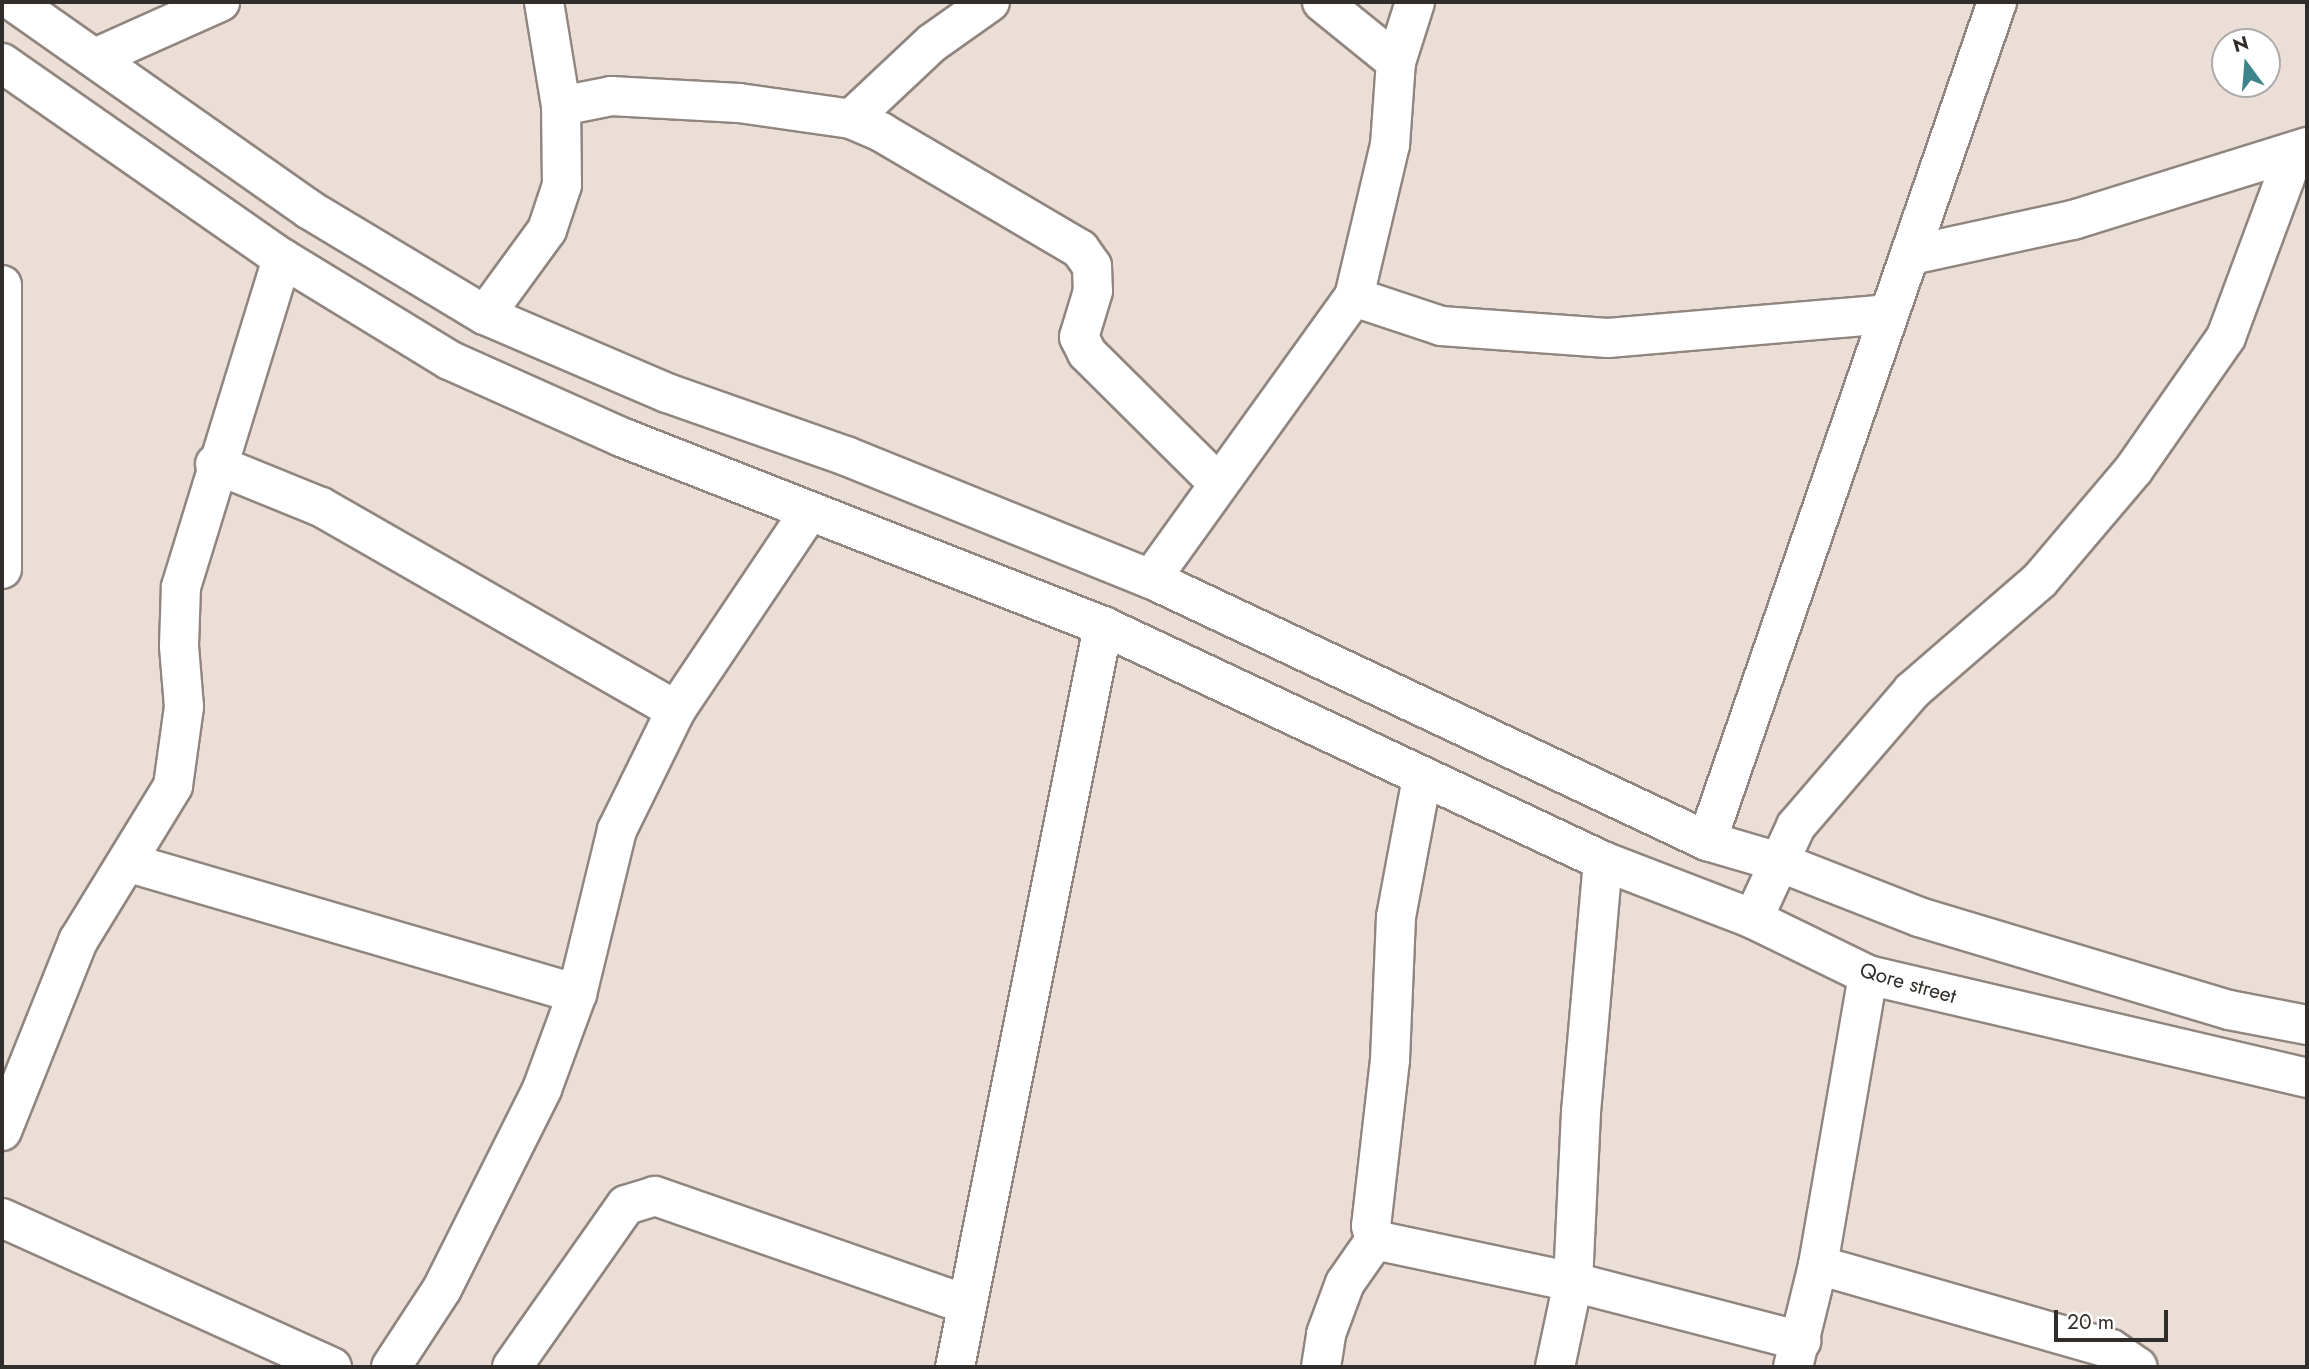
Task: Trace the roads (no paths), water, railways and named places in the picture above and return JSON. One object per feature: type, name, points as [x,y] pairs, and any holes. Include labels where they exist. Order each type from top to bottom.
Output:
[{"type":"street","points":[[14,2],[97,57],[310,210],[485,315],[667,393],[846,456],[1151,579],[1707,841],[1779,862],[1932,921],[2229,1010],[2307,1025]]},
{"type":"street","points":[[97,57],[220,2]]},
{"type":"street","points":[[485,315],[547,230],[562,185],[561,106],[544,2]]},
{"type":"street","points":[[851,119],[932,43],[990,2]]},
{"type":"street","points":[[1322,2],[1396,62]]},
{"type":"street","points":[[1151,579],[1217,483],[1354,297],[1390,145],[1396,62],[1415,2]]},
{"type":"street","points":[[1966,2],[1982,39]]},
{"type":"street","points":[[1707,841],[1887,314],[1912,255],[1982,39],[1997,2]]},
{"type":"street","name":"Qore street","points":[[2,63],[282,258],[449,360],[809,512],[1103,626],[1603,861],[1753,919],[1868,975],[2307,1078]]},
{"type":"street","points":[[561,106],[611,96],[739,103],[851,119],[1080,248],[1093,266],[1093,291],[1079,337],[1087,353],[1217,483]]},
{"type":"street","points":[[1912,255],[2073,220],[2303,152]]},
{"type":"street","points":[[1753,919],[1796,826],[1912,691],[2040,580],[2134,470],[2226,337],[2303,152]]},
{"type":"street","points":[[2,1131],[78,941],[130,863],[173,786],[184,707],[178,646],[181,587],[215,464],[282,258]]},
{"type":"street","points":[[2,285],[2,569]]},
{"type":"street","points":[[1354,297],[1441,326],[1608,338],[1887,314]]},
{"type":"street","points":[[215,464],[321,507],[676,710]]},
{"type":"street","points":[[391,1367],[442,1289],[496,1188],[542,1089],[577,994],[617,830],[676,710],[809,512]]},
{"type":"street","points":[[955,1367],[1103,626]]},
{"type":"street","points":[[1529,827],[1552,770]]},
{"type":"street","points":[[1375,1240],[1371,1226],[1390,1060],[1396,917],[1422,778]]},
{"type":"street","points":[[1555,1367],[1573,1282],[1581,1112],[1603,861]]},
{"type":"street","points":[[130,863],[577,994]]},
{"type":"street","points":[[1375,1240],[1573,1282],[1797,1354],[1818,1265],[1868,975]]},
{"type":"street","points":[[512,1367],[626,1205],[655,1196],[966,1304]]},
{"type":"street","points":[[2,1218],[316,1364]]},
{"type":"street","points":[[1321,1367],[1326,1334],[1345,1283],[1375,1240]]},
{"type":"street","points":[[1818,1265],[2119,1361]]}]
